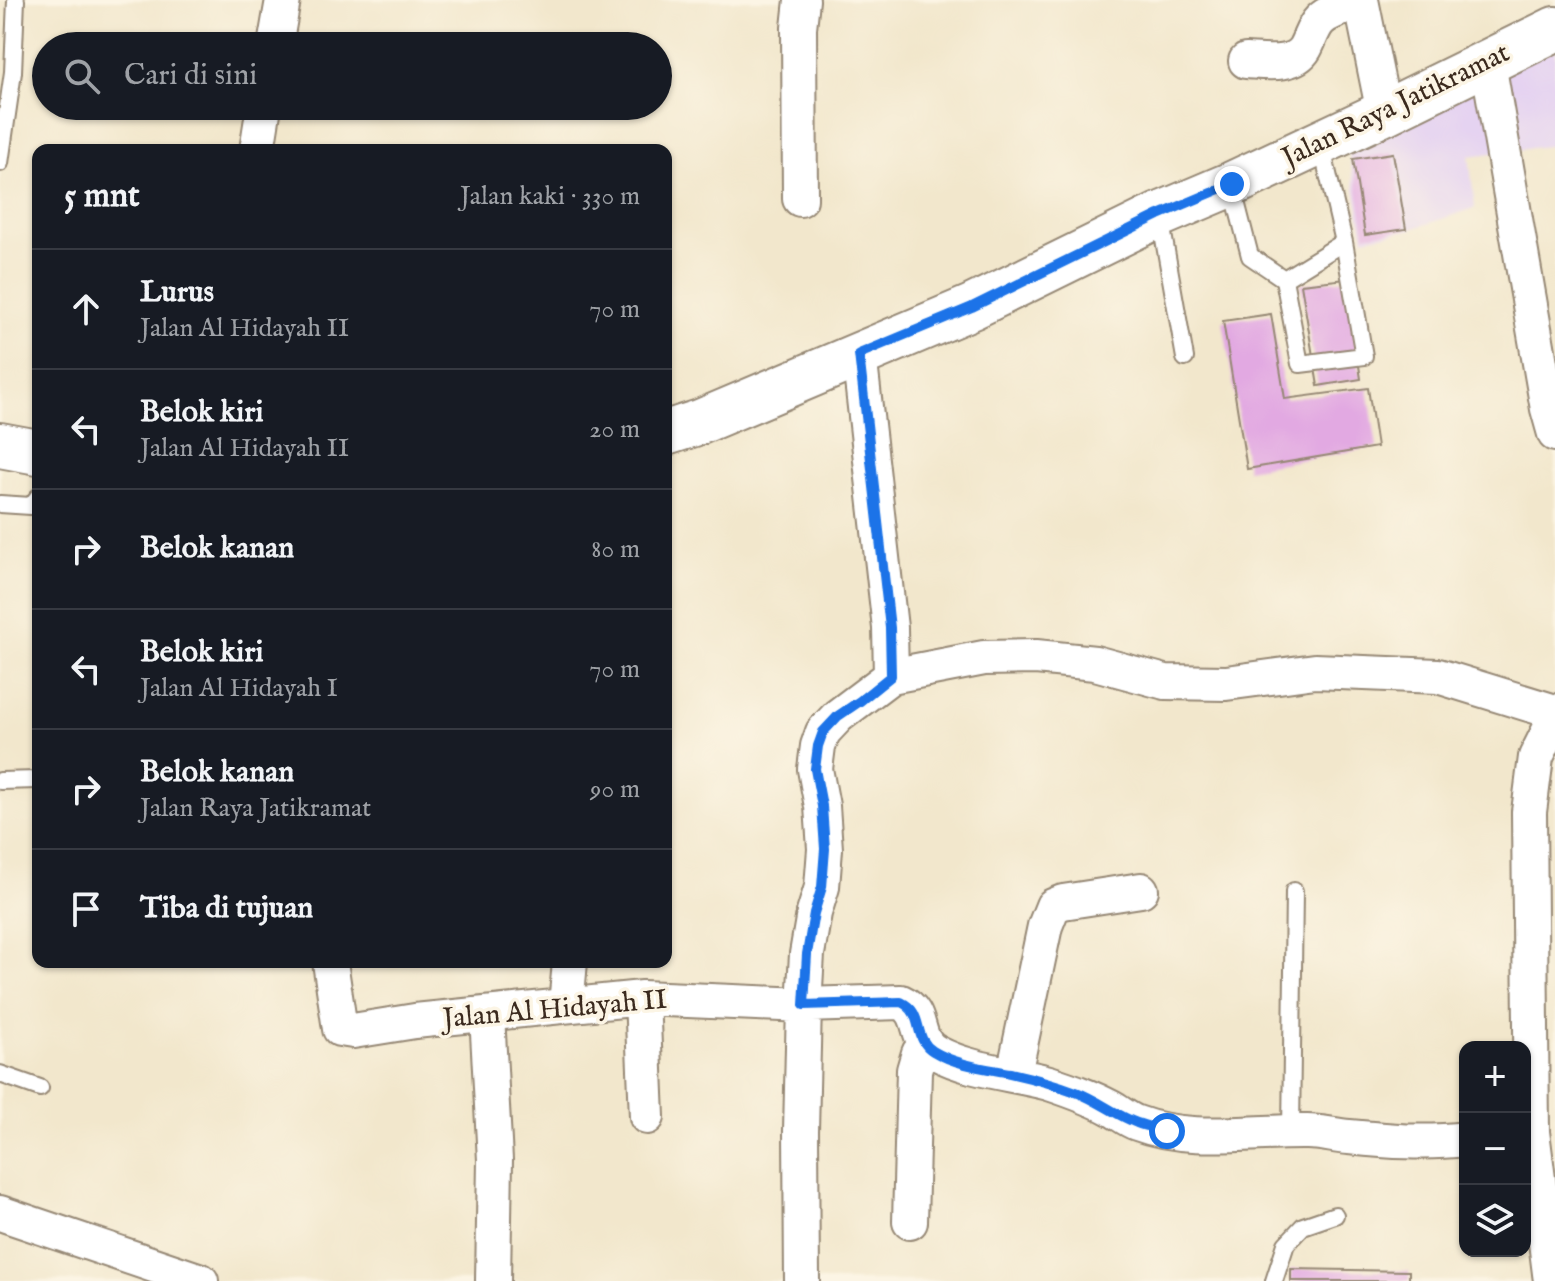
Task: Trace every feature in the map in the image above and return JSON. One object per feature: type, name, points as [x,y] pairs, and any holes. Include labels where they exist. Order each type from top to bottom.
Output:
[{"type":"main road","name":"Jalan Raya Jatikramat","points":[[672,431],[972,307],[1159,215],[1384,113],[1555,29]]},
{"type":"main road","points":[[0,445],[32,451]]},
{"type":"street","points":[[277,32],[283,0]]},
{"type":"street","points":[[800,199],[799,28],[802,0]]},
{"type":"street","points":[[1246,61],[1282,62],[1292,58],[1303,52],[1319,20],[1361,1],[1384,113]]},
{"type":"street","points":[[1488,63],[1548,409],[1555,434]]},
{"type":"street","points":[[258,144],[262,120]]},
{"type":"street","points":[[859,354],[890,628],[891,676]]},
{"type":"street","points":[[802,1281],[804,1005],[807,954],[822,887],[825,849],[815,769],[823,732],[838,716],[891,676],[984,658],[1036,657],[1095,663],[1165,682],[1226,683],[1315,671],[1438,676],[1555,712]]},
{"type":"street","points":[[1531,1121],[1543,1078],[1529,812],[1536,757],[1555,719]]},
{"type":"street","points":[[1014,1074],[1045,926],[1053,906],[1141,890]]},
{"type":"street","name":"Jalan Al Hidayah II","points":[[331,968],[340,1029],[353,1031],[415,1021],[642,998],[804,1005],[901,1002],[910,1006],[916,1014],[926,1046]]},
{"type":"street","points":[[566,1005],[569,968]]},
{"type":"street","points":[[642,998],[647,1117]]},
{"type":"street","points":[[487,1015],[495,1160],[493,1281]]},
{"type":"street","points":[[910,1222],[914,1070],[919,1053],[926,1046],[966,1065],[1014,1074],[1077,1092],[1136,1123],[1167,1131],[1309,1132],[1407,1142],[1459,1139]]},
{"type":"street","points":[[1531,1151],[1551,1281]]},
{"type":"street","points":[[0,1213],[201,1281]]},
{"type":"lane","points":[[0,163],[13,72],[16,0]]},
{"type":"lane","points":[[1232,184],[1250,256],[1284,279],[1300,364],[1364,356],[1344,242],[1320,142]]},
{"type":"lane","points":[[1159,215],[1185,358]]},
{"type":"lane","points":[[1284,279],[1344,242]]},
{"type":"lane","points":[[0,504],[32,505]]},
{"type":"lane","points":[[0,781],[32,780]]},
{"type":"lane","points":[[1291,1132],[1294,891]]},
{"type":"lane","points":[[0,1074],[40,1088]]},
{"type":"lane","points":[[1274,1281],[1286,1244],[1303,1226],[1335,1215]]},
{"type":"shaded area","points":[[1555,26],[1555,145],[1469,156],[1475,208],[1408,230],[1364,238],[1345,132]]},
{"type":"building","points":[[1393,153],[1406,229],[1365,235],[1353,159]]},
{"type":"building","points":[[1346,279],[1361,379],[1318,386],[1301,284]]},
{"type":"building","points":[[1271,314],[1285,399],[1368,388],[1377,447],[1247,469],[1223,321]]},
{"type":"building","points":[[1291,1269],[1409,1271],[1409,1281],[1291,1281]]},
{"type":"route","points":[[1167,1131],[1136,1123],[1077,1092],[1014,1074],[966,1065],[936,1053],[926,1046],[921,1037],[916,1014],[910,1006],[901,1002],[804,1005],[807,954],[822,887],[825,849],[815,769],[823,732],[838,716],[891,676],[890,628],[859,354],[972,307],[1159,215],[1232,184]]}]
